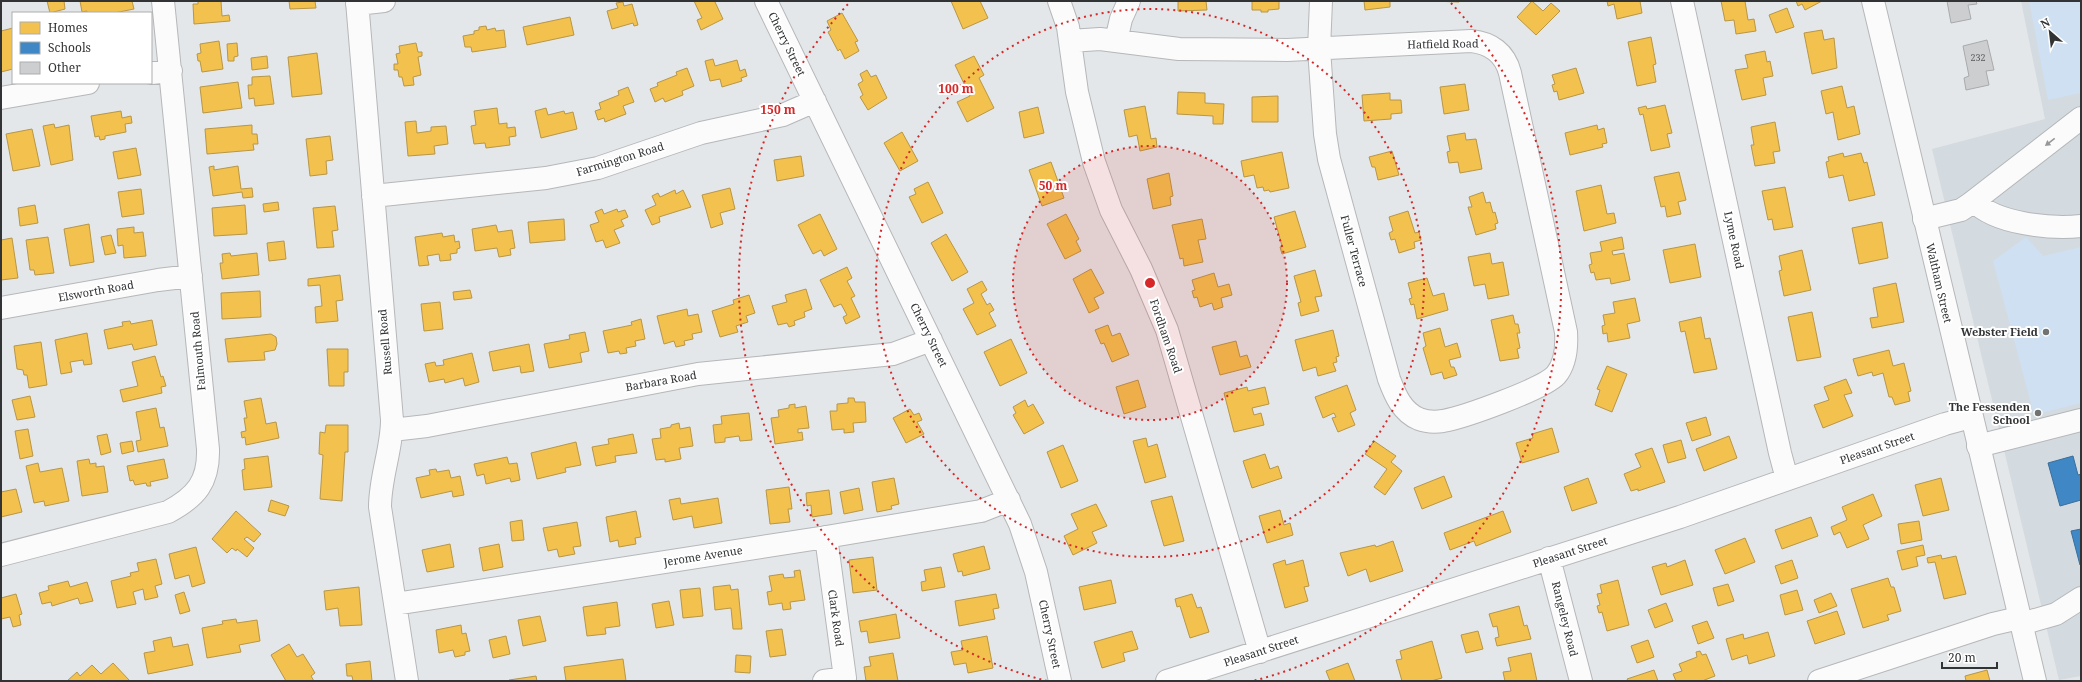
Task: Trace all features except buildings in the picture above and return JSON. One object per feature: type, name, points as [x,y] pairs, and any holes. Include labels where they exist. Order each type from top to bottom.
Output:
[{"type":"street","name":"Falmouth Road","points":[[1,555],[168,512],[188,499],[199,487],[206,472],[208,449],[191,276],[161,72],[163,1]]},
{"type":"street","points":[[357,2],[384,1]]},
{"type":"street","name":"Cherry Street","points":[[766,1],[932,340],[1020,524],[1033,560],[1060,681]]},
{"type":"street","name":"Fordham Road","points":[[1059,1],[1066,19],[1077,92],[1090,150],[1111,210],[1141,269],[1167,330],[1260,652]]},
{"type":"street","points":[[1116,41],[1121,18],[1129,1]]},
{"type":"street","name":"Fuller Terrace","points":[[1321,1],[1319,49],[1325,134],[1331,167],[1389,379],[1404,408],[1413,415],[1430,421],[1444,421],[1486,407]]},
{"type":"street","name":"Lyme Road","points":[[1682,1],[1781,462],[1787,479]]},
{"type":"street","name":"Waltham Street","points":[[1873,1],[2035,681]]},
{"type":"street","name":"Russell Road","points":[[357,2],[392,430],[382,481],[380,507],[407,681]]},
{"type":"street","name":"Hatfield Road","points":[[1070,41],[1100,39],[1179,49],[1319,49],[1471,41],[1483,43],[1493,47],[1506,63],[1565,325],[1566,352],[1560,369],[1547,383],[1486,407]]},
{"type":"street","points":[[1,98],[82,84]]},
{"type":"street","name":"Farmington Road","points":[[373,196],[546,178],[586,171],[615,163],[701,134],[783,115],[815,101]]},
{"type":"street","points":[[1924,219],[1961,210],[2080,121]]},
{"type":"street","points":[[1974,201],[1989,212],[2008,219],[2051,227],[2081,226]]},
{"type":"street","name":"Elsworth Road","points":[[1,308],[158,280],[191,276]]},
{"type":"street","name":"Barbara Road","points":[[392,430],[427,426],[698,374],[894,354],[932,340]]},
{"type":"street","name":"Pleasant Street","points":[[1167,681],[1690,513],[1971,417]]},
{"type":"street","points":[[1978,446],[2081,420]]},
{"type":"street","name":"Jerome Avenue","points":[[395,604],[826,537],[981,511],[1009,500]]},
{"type":"street","name":"Clark Road","points":[[824,681],[845,678],[826,537]]},
{"type":"street","name":"Rangeley Road","points":[[1549,558],[1581,681]]},
{"type":"street","points":[[1820,681],[1993,624],[2020,621],[2056,614],[2081,598]]},
{"type":"shaded area","name":"The Fessenden School","points":[[2021,1],[2081,1],[2081,676],[2059,680],[1932,149],[2045,119]]},
{"type":"shaded area","points":[[2029,1],[2081,1],[2081,93],[2048,100]]},
{"type":"shaded area","name":"Webster Field","points":[[2026,237],[2043,256],[2081,247],[2081,403],[2034,415],[1993,261]]},
{"type":"place","name":"Webster Field","points":[[2046,332]]},
{"type":"place","name":"The Fessenden School","points":[[2038,413]]}]
